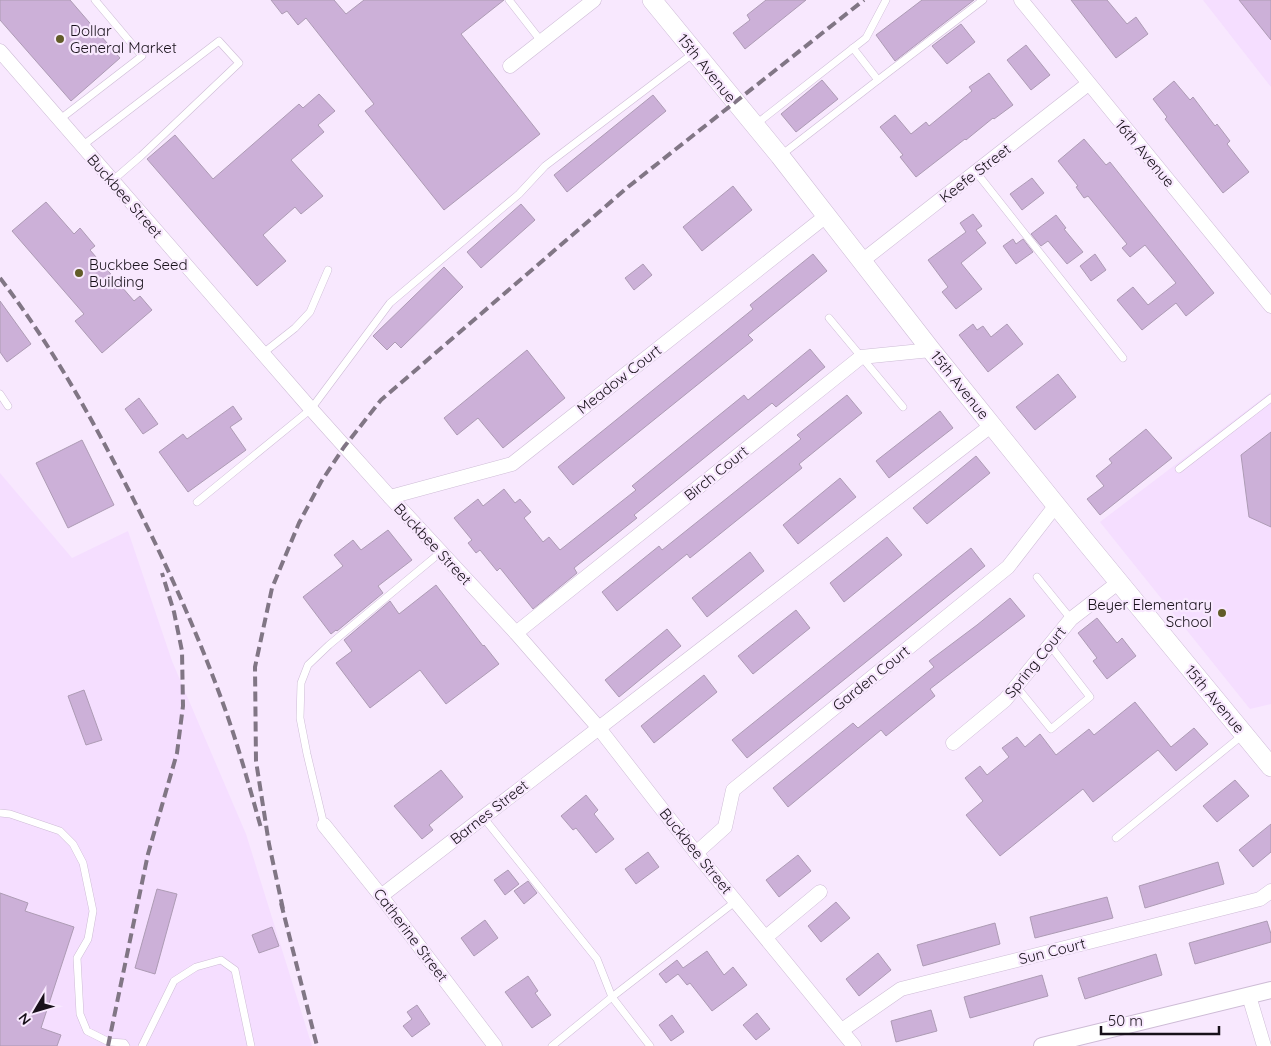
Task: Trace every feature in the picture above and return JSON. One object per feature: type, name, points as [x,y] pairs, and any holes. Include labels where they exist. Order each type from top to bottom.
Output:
[{"type":"main road","name":"15th Avenue","points":[[652,0],[780,156],[931,350],[1056,506],[1271,767]]},
{"type":"street","points":[[510,66],[594,0]]},
{"type":"street","name":"16th Avenue","points":[[1021,0],[1271,306]]},
{"type":"street","name":"Buckbee Street","points":[[0,51],[262,354],[390,497],[516,633],[598,727],[696,853],[854,1046]]},
{"type":"street","name":"Keefe Street","points":[[862,261],[1088,84]]},
{"type":"street","name":"Meadow Court","points":[[390,497],[512,464],[826,216]]},
{"type":"street","points":[[861,357],[931,350]]},
{"type":"street","name":"Birch Court","points":[[516,633],[861,357]]},
{"type":"street","points":[[598,727],[992,425]]},
{"type":"street","name":"Garden Court","points":[[696,853],[726,827],[733,790],[1008,567],[1056,506]]},
{"type":"street","name":"Spring Court","points":[[953,743],[1005,700],[1071,619],[1119,582]]},
{"type":"street","name":"Barnes Street","points":[[381,896],[598,727]]},
{"type":"street","name":"Catherine Street","points":[[324,825],[381,896],[495,1046]]},
{"type":"street","name":"Sun Court","points":[[842,1030],[901,990],[1260,899],[1271,891]]},
{"type":"street","points":[[766,937],[820,892]]},
{"type":"street","points":[[1042,1046],[1271,990]]},
{"type":"street","points":[[1249,996],[1264,1046]]},
{"type":"lane","points":[[59,120],[142,56],[95,0]]},
{"type":"lane","points":[[509,0],[542,41]]},
{"type":"lane","points":[[754,125],[866,38],[886,0]]},
{"type":"lane","points":[[780,156],[983,0]]},
{"type":"lane","points":[[82,146],[219,41],[239,63],[112,181]]},
{"type":"lane","points":[[853,48],[878,80]]},
{"type":"lane","points":[[197,502],[311,409],[390,303],[519,194],[545,166],[695,52]]},
{"type":"lane","points":[[976,172],[1123,358]]},
{"type":"lane","points":[[262,354],[295,328],[310,312],[328,270]]},
{"type":"lane","points":[[829,318],[903,406]]},
{"type":"lane","points":[[0,394],[8,406]]},
{"type":"lane","points":[[1179,469],[1271,398]]},
{"type":"lane","points":[[324,825],[300,718],[301,683],[308,664],[441,552]]},
{"type":"lane","points":[[1038,578],[1071,619]]},
{"type":"lane","points":[[1016,686],[1051,729],[1090,697],[1049,644]]},
{"type":"lane","points":[[1116,838],[1244,734]]},
{"type":"lane","points":[[0,813],[10,814],[60,831],[73,844],[84,862],[93,911],[88,939],[77,958],[80,1014],[87,1031],[109,1042],[124,1043],[126,1046]]},
{"type":"lane","points":[[483,817],[597,959],[612,997],[650,1046]]},
{"type":"lane","points":[[552,1046],[736,901]]},
{"type":"lane","points":[[142,1046],[174,981],[196,966],[221,960],[235,970],[251,1046]]},
{"type":"shaded area","points":[[1203,0],[1271,0],[1271,87]]},
{"type":"shaded area","name":"Beyer Elementary School","points":[[1271,392],[1271,704],[1250,709],[1100,522]]},
{"type":"shaded area","points":[[0,473],[72,558],[128,531],[172,661],[246,834],[312,1046],[0,1046]]},
{"type":"building","name":"Dollar General Market","points":[[0,0],[70,0],[120,58],[71,101],[0,20]]},
{"type":"building","points":[[271,0],[334,0],[346,14],[364,0],[504,0],[461,34],[540,134],[444,210],[365,111],[374,104],[306,18],[298,25],[287,11],[282,14]]},
{"type":"building","points":[[766,0],[806,0],[745,49],[733,33],[750,20],[747,15]]},
{"type":"building","points":[[922,0],[974,0],[895,61],[876,35]]},
{"type":"building","points":[[1071,0],[1107,0],[1127,24],[1136,17],[1148,34],[1116,58]]},
{"type":"building","points":[[1239,0],[1271,0],[1271,40]]},
{"type":"building","points":[[961,24],[975,42],[947,64],[932,46]]},
{"type":"building","points":[[1026,45],[1050,75],[1031,90],[1007,60]]},
{"type":"building","points":[[989,73],[1013,105],[916,177],[900,157],[903,155],[880,127],[895,115],[911,134],[926,122],[929,126],[972,91],[969,87]]},
{"type":"building","points":[[822,80],[838,99],[796,132],[781,114]]},
{"type":"building","points":[[1174,81],[1190,100],[1193,97],[1215,126],[1217,124],[1230,141],[1227,144],[1249,172],[1223,193],[1165,119],[1167,117],[1153,99]]},
{"type":"building","points":[[319,94],[335,111],[318,125],[324,132],[291,160],[323,196],[301,214],[295,207],[263,235],[286,261],[257,286],[147,159],[175,135],[213,179],[299,104],[303,108]]},
{"type":"building","points":[[653,95],[666,111],[567,192],[554,175]]},
{"type":"building","points":[[1084,139],[1106,165],[1110,162],[1214,293],[1186,316],[1176,303],[1142,330],[1117,300],[1133,287],[1148,305],[1176,283],[1145,245],[1130,257],[1122,248],[1127,244],[1088,196],[1084,198],[1076,187],[1078,186],[1058,161]]},
{"type":"building","points":[[1032,178],[1044,193],[1022,210],[1010,194]]},
{"type":"building","points":[[733,186],[752,210],[702,251],[683,227]]},
{"type":"building","name":"Buckbee Seed Building","points":[[46,202],[74,234],[80,228],[95,246],[90,250],[134,301],[140,296],[152,310],[102,353],[75,321],[84,314],[12,231]]},
{"type":"building","points":[[521,204],[535,220],[481,268],[467,252]]},
{"type":"building","points":[[973,214],[982,226],[976,230],[986,243],[961,263],[982,289],[956,309],[942,292],[948,287],[928,260],[966,232],[960,223]]},
{"type":"building","points":[[1056,215],[1066,228],[1064,229],[1083,252],[1067,264],[1048,241],[1041,246],[1031,234]]},
{"type":"building","points":[[1013,239],[1016,244],[1023,239],[1033,252],[1016,264],[1003,246]]},
{"type":"building","points":[[813,254],[827,271],[748,335],[753,340],[573,485],[558,467],[753,309],[750,305]]},
{"type":"building","points":[[1095,254],[1106,270],[1091,281],[1080,266]]},
{"type":"building","points":[[643,264],[652,275],[634,290],[625,278]]},
{"type":"building","points":[[444,267],[463,287],[401,348],[395,342],[387,350],[373,336]]},
{"type":"building","points":[[0,301],[31,344],[7,362],[0,352]]},
{"type":"building","points":[[973,324],[977,330],[983,326],[991,337],[1007,324],[1023,344],[988,372],[959,335]]},
{"type":"building","points":[[810,349],[825,367],[776,407],[772,403],[634,515],[637,518],[574,568],[577,573],[533,609],[500,568],[497,571],[480,550],[476,553],[468,543],[472,540],[454,518],[478,499],[483,506],[504,489],[515,503],[520,499],[531,512],[524,518],[543,542],[549,537],[560,550],[636,490],[632,486],[744,395],[748,400]]},
{"type":"building","points":[[527,350],[565,398],[503,448],[478,418],[457,435],[444,418]]},
{"type":"building","points":[[1058,374],[1076,397],[1035,430],[1016,407]]},
{"type":"building","points":[[847,395],[862,413],[799,464],[802,468],[690,558],[687,554],[617,611],[602,592],[659,546],[662,550],[801,439],[797,435]]},
{"type":"building","points":[[139,398],[158,424],[143,434],[125,409]]},
{"type":"building","points":[[233,406],[242,419],[230,427],[246,450],[188,492],[159,452],[183,434],[187,439]]},
{"type":"building","points":[[940,411],[953,428],[889,478],[876,461]]},
{"type":"building","points":[[1146,429],[1172,458],[1100,515],[1087,499],[1104,486],[1096,476],[1112,463],[1109,459]]},
{"type":"building","points":[[1271,432],[1271,527],[1249,517],[1241,455]]},
{"type":"building","points":[[82,440],[114,505],[68,528],[36,463]]},
{"type":"building","points":[[976,456],[990,473],[927,524],[913,508]]},
{"type":"building","points":[[840,478],[856,497],[798,544],[783,525]]},
{"type":"building","points":[[388,530],[412,560],[378,586],[383,593],[331,634],[303,597],[343,566],[334,555],[353,540],[361,550]]},
{"type":"building","points":[[887,537],[902,555],[844,602],[830,583]]},
{"type":"building","points":[[971,548],[985,566],[747,758],[732,740]]},
{"type":"building","points":[[750,552],[764,571],[707,617],[692,598]]},
{"type":"building","points":[[436,585],[499,664],[446,704],[420,670],[370,708],[336,663],[352,651],[344,640],[390,601],[399,614]]},
{"type":"building","points":[[1010,598],[1025,616],[930,689],[935,696],[886,736],[881,730],[788,807],[773,788],[853,723],[858,728],[934,667],[929,661]]},
{"type":"building","points":[[796,610],[810,628],[753,674],[738,656]]},
{"type":"building","points":[[1097,618],[1117,643],[1122,638],[1136,656],[1107,679],[1093,661],[1097,658],[1078,633]]},
{"type":"building","points":[[667,629],[681,646],[619,697],[605,680]]},
{"type":"building","points":[[704,675],[717,692],[654,743],[641,726]]},
{"type":"building","points":[[84,690],[102,740],[86,745],[68,696]]},
{"type":"building","points":[[1135,702],[1171,747],[1194,728],[1208,744],[1176,771],[1158,750],[1093,802],[1083,789],[1000,856],[966,815],[983,801],[965,778],[980,766],[987,775],[1009,757],[1002,748],[1017,737],[1025,747],[1040,734],[1056,755],[1089,729],[1094,735]]},
{"type":"building","points":[[441,770],[463,797],[429,825],[433,830],[422,839],[394,806]]},
{"type":"building","points":[[1235,780],[1249,796],[1217,822],[1203,806]]},
{"type":"building","points":[[586,795],[598,810],[594,814],[614,839],[596,853],[576,828],[573,830],[561,816]]},
{"type":"building","points":[[1271,824],[1271,852],[1253,867],[1239,850]]},
{"type":"building","points":[[648,852],[659,867],[636,884],[625,869]]},
{"type":"building","points":[[798,855],[811,871],[779,897],[766,880]]},
{"type":"building","points":[[1218,862],[1224,884],[1145,908],[1139,886]]},
{"type":"building","points":[[508,870],[519,884],[505,895],[494,880]]},
{"type":"building","points":[[528,881],[537,893],[524,904],[514,891]]},
{"type":"building","points":[[157,889],[177,894],[155,974],[135,968]]},
{"type":"building","points":[[0,893],[28,903],[25,911],[74,927],[41,1028],[61,1035],[57,1046],[0,1046]]},
{"type":"building","points":[[1107,897],[1113,918],[1035,938],[1030,917]]},
{"type":"building","points":[[836,902],[850,918],[821,942],[808,926]]},
{"type":"building","points":[[485,920],[498,938],[474,956],[461,938]]},
{"type":"building","points":[[1267,921],[1271,942],[1195,964],[1189,943]]},
{"type":"building","points":[[995,923],[1000,944],[923,966],[917,945]]},
{"type":"building","points":[[272,927],[279,946],[259,953],[252,935]]},
{"type":"building","points":[[707,951],[724,975],[733,967],[747,985],[712,1011],[690,983],[687,985],[678,974],[666,983],[659,974],[677,960],[683,968]]},
{"type":"building","points":[[878,953],[891,970],[859,996],[846,979]]},
{"type":"building","points":[[1156,954],[1162,975],[1085,999],[1078,978]]},
{"type":"building","points":[[1042,975],[1048,996],[970,1018],[964,997]]},
{"type":"building","points":[[528,976],[538,991],[535,993],[551,1015],[532,1028],[505,992]]},
{"type":"building","points":[[417,1005],[430,1024],[412,1037],[403,1026],[412,1019],[407,1012]]},
{"type":"building","points":[[931,1010],[937,1031],[896,1042],[891,1021]]},
{"type":"building","points":[[757,1013],[770,1029],[756,1040],[743,1025]]},
{"type":"building","points":[[672,1015],[684,1032],[671,1041],[659,1025]]},
{"type":"railway","points":[[283,909],[269,844],[256,761],[255,667],[272,588],[299,523],[321,482],[344,447],[381,400],[628,187],[864,0]]},
{"type":"railway","points":[[0,278],[32,323],[76,392],[146,524],[188,615],[225,709],[261,828]]},
{"type":"railway","points":[[108,1046],[148,854],[177,753],[183,706],[182,651],[174,612],[162,573]]},
{"type":"railway","points":[[281,903],[317,1046]]},
{"type":"place","name":"Dollar General Market","points":[[60,39]]},
{"type":"place","name":"Buckbee Seed Building","points":[[79,273]]},
{"type":"place","name":"Beyer Elementary School","points":[[1222,613]]}]
